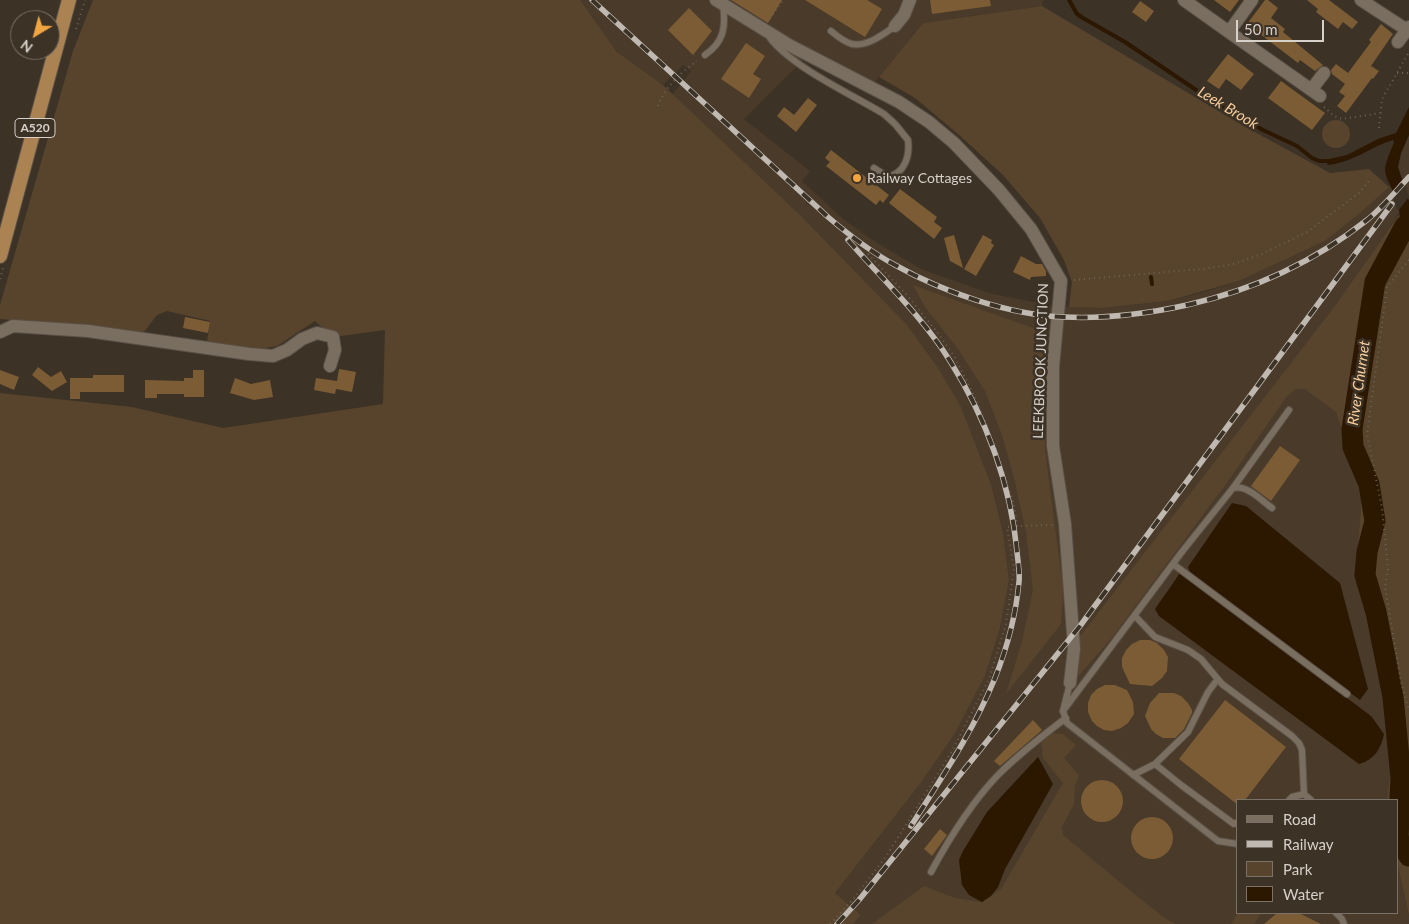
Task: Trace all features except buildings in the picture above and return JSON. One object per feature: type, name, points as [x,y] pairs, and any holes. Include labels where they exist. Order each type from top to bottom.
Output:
[{"type":"highway","name":"A520","points":[[0,256],[69,0]]},
{"type":"street","points":[[895,26],[904,15],[910,0]]},
{"type":"street","points":[[1184,0],[1316,93],[1324,72]]},
{"type":"street","points":[[1229,32],[1252,0]]},
{"type":"street","points":[[1361,0],[1408,28],[1398,42]]},
{"type":"street","name":"LEEKBROOK JUNCTION","points":[[720,2],[764,30],[899,102],[929,122],[954,143],[999,190],[1031,229],[1061,281],[1053,367],[1053,446],[1065,524],[1074,649],[1070,683]]},
{"type":"street","points":[[0,332],[13,326],[88,331],[273,356],[287,350],[302,339],[317,333],[333,337],[335,350],[330,366]]},
{"type":"lane","points":[[705,55],[723,37],[725,18],[720,2]]},
{"type":"lane","points":[[831,32],[852,44],[860,44],[879,37],[895,26]]},
{"type":"lane","points":[[764,30],[777,46],[795,60],[884,114],[902,132],[908,140],[907,158],[902,169],[888,177],[874,168]]},
{"type":"lane","points":[[1063,711],[1173,564],[1234,488],[1289,410]]},
{"type":"lane","points":[[1234,488],[1239,486],[1245,489],[1272,508]]},
{"type":"lane","points":[[1173,564],[1347,694]]},
{"type":"lane","points":[[1135,616],[1155,637],[1183,647],[1201,660],[1217,680],[1299,743],[1302,757],[1304,794],[1310,799]]},
{"type":"lane","points":[[1133,775],[1156,764],[1188,732],[1208,692],[1217,680]]},
{"type":"lane","points":[[1070,683],[1063,711],[1067,723],[1218,841],[1236,844]]},
{"type":"lane","points":[[931,872],[957,826],[998,775],[1066,718]]},
{"type":"lane","points":[[1156,764],[1181,786],[1234,824],[1236,823]]},
{"type":"lane","points":[[1290,799],[1292,796],[1304,794]]},
{"type":"path","points":[[764,30],[783,0]]},
{"type":"path","points":[[1378,128],[1382,99],[1409,52]]},
{"type":"path","points":[[658,106],[661,98],[683,70],[705,55]]},
{"type":"path","points":[[1397,73],[1409,74]]},
{"type":"path","points":[[1316,93],[1323,105],[1334,116],[1342,118],[1380,114]]},
{"type":"path","points":[[1061,281],[1230,265],[1262,254],[1307,232],[1359,192],[1371,178]]},
{"type":"path","points":[[868,254],[906,294],[954,356],[976,399],[997,452],[1014,505],[1017,526]]},
{"type":"path","points":[[1409,260],[1387,286],[1367,434],[1382,508],[1388,569],[1385,586],[1401,682],[1409,711]]},
{"type":"path","points":[[830,924],[854,898],[887,855],[952,751],[989,679],[1006,624],[1014,568],[1008,527],[1065,524]]},
{"type":"shaded area","points":[[547,0],[1043,0],[1042,6],[923,23],[867,92],[805,58],[744,119],[810,171],[802,181],[842,218],[871,239],[921,269],[989,293],[1053,306],[1102,308],[1168,301],[1239,281],[1325,241],[1358,215],[1390,185],[1400,210],[1391,227],[1336,412],[1362,493],[1356,571],[1395,730],[1387,799],[1236,799],[1236,914],[1399,914],[1399,871],[1409,924],[853,924],[861,915],[835,893],[920,784],[954,735],[985,676],[1000,628],[1009,580],[1003,532],[991,484],[961,407],[698,119],[672,95],[691,71],[683,65],[663,85]]},
{"type":"shaded area","points":[[1409,135],[1408,200],[1398,167],[1401,153]]},
{"type":"green space","points":[[93,0],[580,0],[616,51],[663,85],[801,216],[907,325],[938,368],[961,407],[991,484],[1003,532],[1009,580],[1000,628],[985,676],[954,735],[920,784],[835,893],[861,915],[853,924],[0,924],[0,393],[132,407],[223,428],[383,404],[385,330],[333,337],[315,321],[277,346],[260,349],[207,342],[210,321],[167,311],[157,315],[144,332],[0,319],[0,305],[73,51]]},
{"type":"green space","points":[[1042,6],[1242,125],[1330,173],[1369,169],[1389,187],[1325,241],[1239,281],[1168,301],[1102,308],[1069,307],[1072,282],[1064,260],[1040,218],[1003,175],[958,134],[915,98],[879,77],[923,23]]},
{"type":"green space","points":[[1336,120],[1346,124],[1350,134],[1346,144],[1336,148],[1326,144],[1322,134],[1326,124]]},
{"type":"green space","points":[[1409,201],[1409,916],[1399,871],[1399,799],[1387,799],[1395,730],[1356,571],[1362,493],[1336,412],[1305,389],[1296,389],[1287,396],[1226,484],[1110,640],[1074,681],[1078,639],[1335,306]]},
{"type":"green space","points":[[913,285],[1047,333],[1045,450],[1063,588],[1061,624],[1006,694],[1022,641],[1033,590],[1026,533],[1015,482],[1002,435],[985,391],[958,349],[925,307]]},
{"type":"green space","points":[[1052,733],[1063,734],[1076,745],[1064,758],[1079,775],[1075,786],[1074,804],[1062,827],[1063,835],[1166,919],[1176,924],[872,924],[924,886],[955,898],[982,902],[1001,889],[1063,783],[1043,758],[1041,742]]},
{"type":"green space","points":[[1237,914],[1260,914],[1254,924],[1231,924]]},
{"type":"water","points":[[1409,107],[1409,135],[1401,153],[1398,167],[1409,201],[1409,235],[1397,255],[1387,249],[1396,233],[1400,219],[1398,204],[1385,171],[1393,140],[1353,158],[1327,165],[1329,159],[1347,155],[1378,139],[1396,133]]},
{"type":"water","points":[[1232,503],[1246,506],[1340,583],[1368,689],[1360,700],[1191,576],[1188,567]]},
{"type":"water","points":[[1180,573],[1371,716],[1384,734],[1379,749],[1373,757],[1359,764],[1159,616],[1155,609]]},
{"type":"water","points":[[1038,757],[1053,784],[1005,869],[998,887],[991,896],[982,902],[969,895],[962,885],[959,860],[987,812]]},
{"type":"pier","points":[[1403,179],[1409,197],[1398,211],[1391,193]]},
{"type":"waterway","name":"Leek Brook","points":[[1069,0],[1077,14],[1125,42],[1214,102],[1263,130],[1297,146],[1312,158],[1319,161],[1332,161]]},
{"type":"waterway","name":"River Churnet","points":[[1399,818],[1401,778],[1393,697],[1376,612],[1365,575],[1367,552],[1375,521],[1369,484],[1353,447],[1352,429],[1375,282],[1405,226]]},
{"type":"waterway","points":[[1151,277],[1152,284]]},
{"type":"waterway","name":"River Churnet","points":[[1399,840],[1409,856]]},
{"type":"railway","points":[[592,0],[828,217],[860,243],[895,265],[934,284],[955,293],[1021,312],[1064,317],[1126,315],[1156,311],[1212,299],[1259,283],[1282,273],[1347,235],[1378,210],[1409,177]]},
{"type":"railway","points":[[837,924],[859,900],[1080,626],[1392,204]]},
{"type":"railway","points":[[848,240],[901,298],[939,344],[975,405],[1003,477],[1014,527],[1018,564],[1018,594],[1013,619],[995,678],[967,736],[911,826]]},
{"type":"place","name":"Railway Cottages","points":[[857,178]]}]
